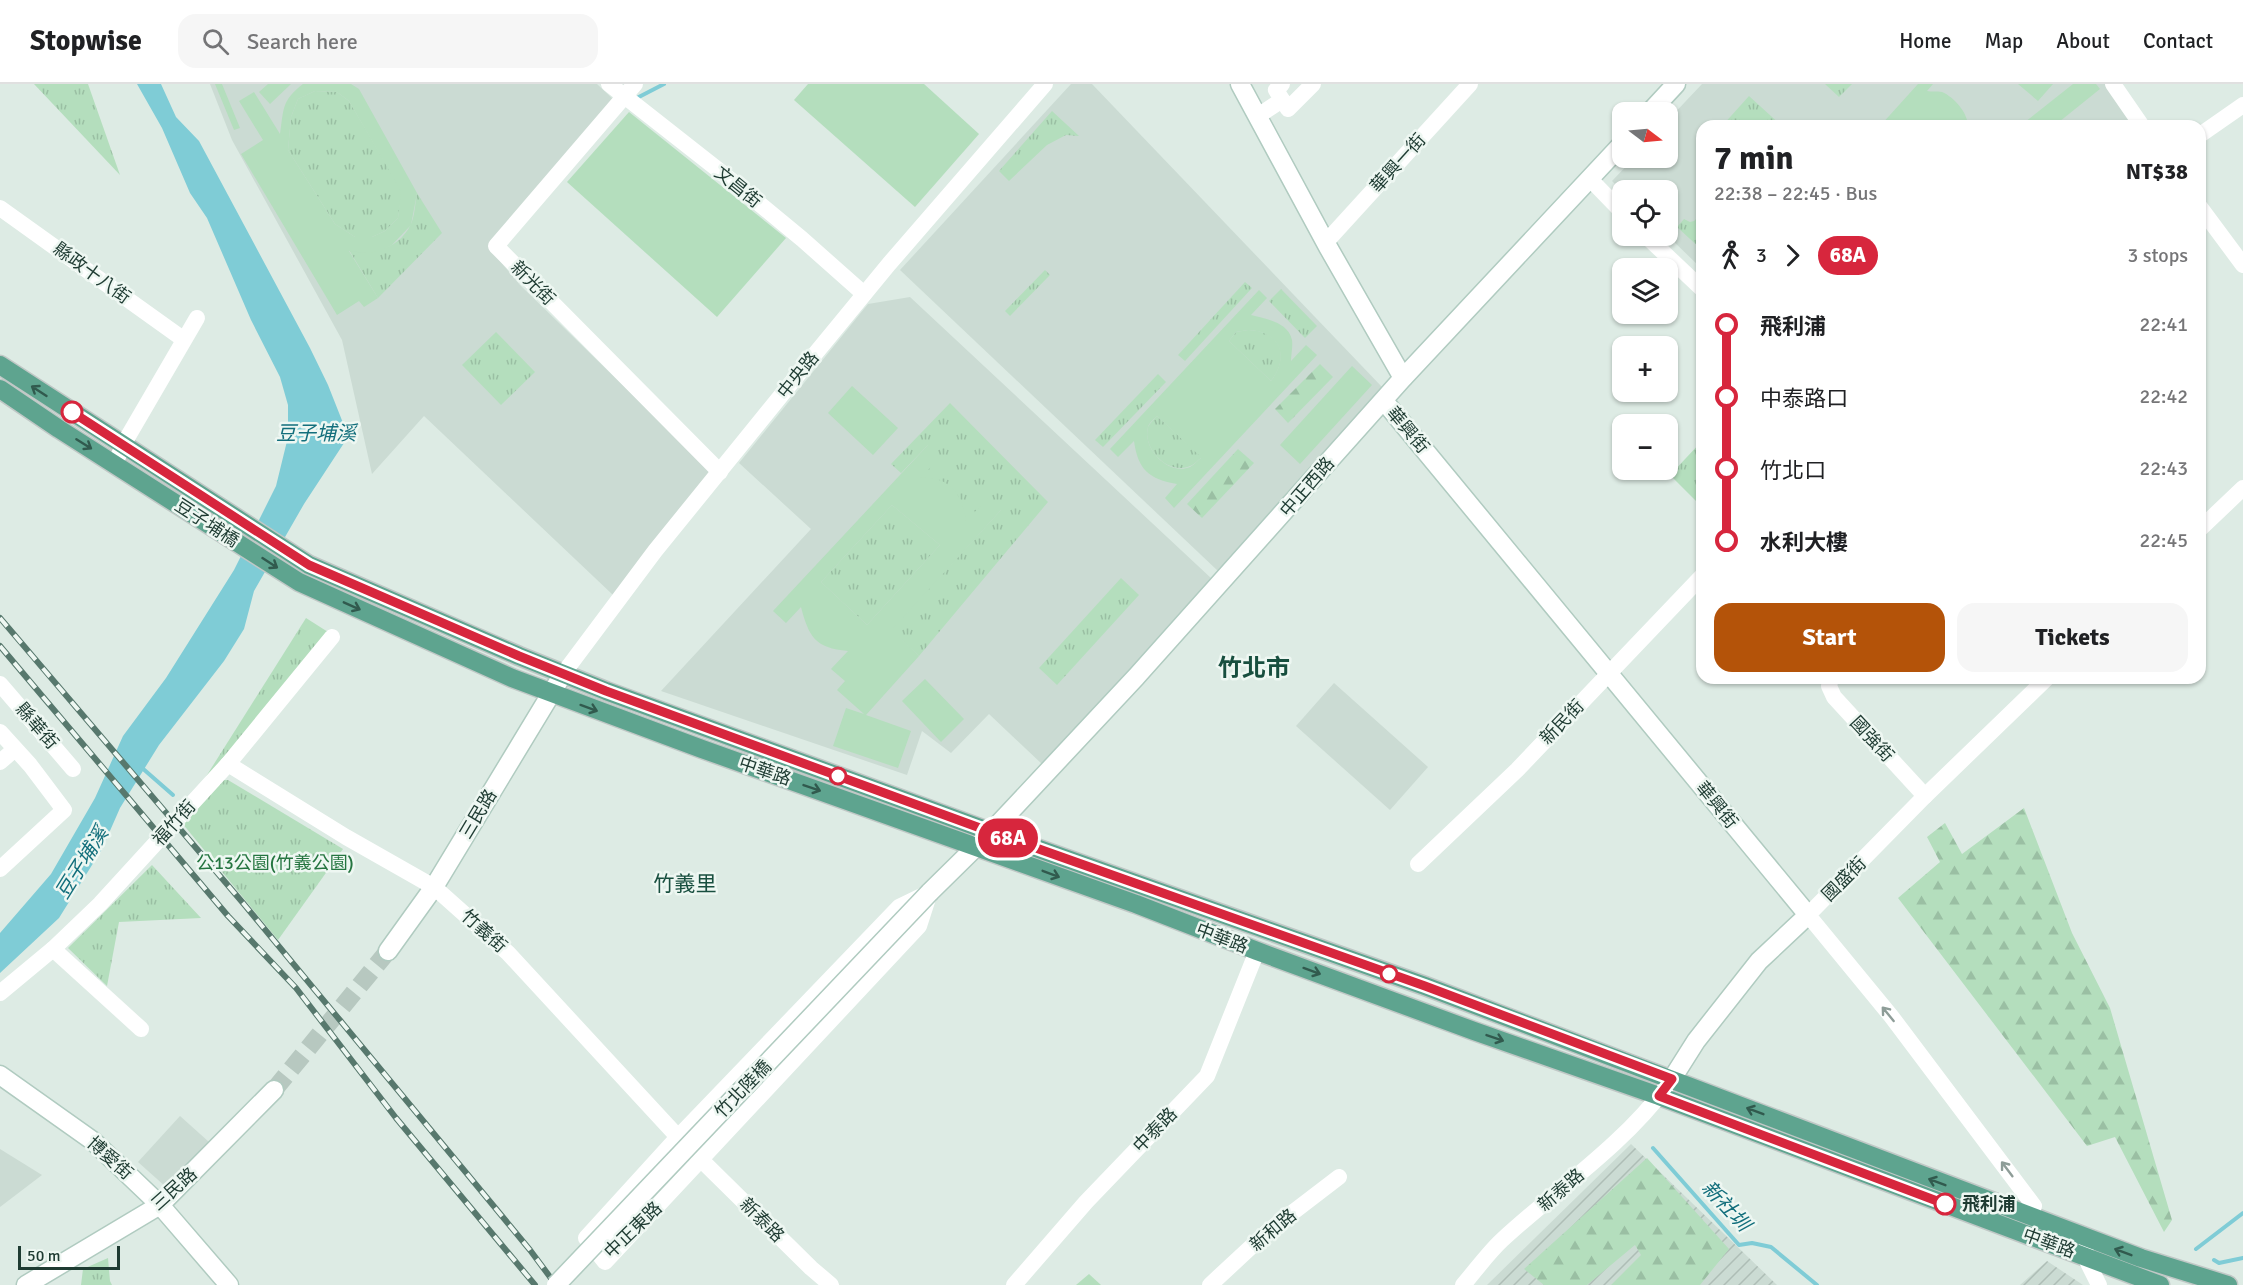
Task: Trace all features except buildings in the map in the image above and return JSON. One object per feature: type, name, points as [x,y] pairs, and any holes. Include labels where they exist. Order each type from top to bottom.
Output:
[{"type":"main road","points":[[0,365],[123,446]]},
{"type":"main road","points":[[0,389],[115,464]]},
{"type":"main road","name":"豆子埔橋","points":[[123,446],[309,565]]},
{"type":"main road","name":"豆子埔橋","points":[[115,464],[299,582]]},
{"type":"main road","name":"中華路","points":[[309,565],[563,674],[991,832],[1425,986],[2031,1218],[2155,1283]]},
{"type":"main road","name":"中華路","points":[[299,582],[501,674],[551,694],[1136,904],[1257,951],[1659,1096],[2087,1247],[2158,1263],[2228,1285]]},
{"type":"street","name":"文昌街","points":[[609,84],[721,172],[864,294]]},
{"type":"street","name":"新光街","points":[[635,84],[496,246],[720,472]]},
{"type":"street","name":"中央路","points":[[563,674],[655,551],[864,294],[1045,84]]},
{"type":"street","name":"華興街","points":[[1240,84],[1403,378]]},
{"type":"street","points":[[1258,116],[1282,92],[1288,108],[1313,84]]},
{"type":"street","name":"華興一街","points":[[1326,242],[1470,84]]},
{"type":"street","points":[[1659,102],[1676,84]]},
{"type":"street","points":[[2113,84],[2138,120]]},
{"type":"street","points":[[2206,131],[2243,105]]},
{"type":"street","name":"中正西路","points":[[977,847],[1136,677],[1403,378],[1612,154]]},
{"type":"street","points":[[1590,179],[1612,202]]},
{"type":"street","name":"縣政十八街","points":[[0,208],[183,339]]},
{"type":"street","points":[[2206,215],[2243,265]]},
{"type":"street","points":[[1656,246],[1696,284]]},
{"type":"street","points":[[115,464],[183,339],[197,318]]},
{"type":"street","name":"華興街","points":[[1384,401],[1891,1016],[2034,1206],[2031,1218]]},
{"type":"street","points":[[2206,523],[2243,488]]},
{"type":"street","name":"新民街","points":[[1418,864],[1517,770],[1696,582]]},
{"type":"street","name":"福竹街","points":[[0,993],[53,950],[100,904],[228,764],[332,637]]},
{"type":"street","name":"三民路","points":[[388,951],[434,887],[563,674]]},
{"type":"street","name":"縣華街","points":[[0,684],[73,769]]},
{"type":"street","name":"國強街","points":[[1830,684],[1834,698],[1925,796]]},
{"type":"street","name":"國盛街","points":[[1659,1096],[1696,1041],[1752,969],[2041,684]]},
{"type":"street","points":[[0,732],[30,765],[64,810],[0,869]]},
{"type":"street","points":[[0,762],[15,749]]},
{"type":"street","name":"竹義街","points":[[228,764],[346,837],[434,887],[508,953],[698,1156]]},
{"type":"street","name":"中正東路","points":[[930,892],[919,926],[698,1156],[605,1262],[586,1238],[678,1137],[899,907],[930,892],[977,847]]},
{"type":"street","name":"竹北陸橋","points":[[556,1285],[930,892]]},
{"type":"street","points":[[53,950],[141,1029]]},
{"type":"street","name":"中泰路","points":[[1014,1285],[1086,1202],[1208,1076],[1257,951]]},
{"type":"street","name":"博愛街","points":[[0,1075],[93,1141],[160,1205],[229,1285]]},
{"type":"street","name":"三民路","points":[[26,1285],[160,1205],[274,1090]]},
{"type":"street","name":"新泰路","points":[[1463,1285],[1501,1241],[1563,1189],[1645,1113],[1659,1096]]},
{"type":"street","name":"新泰路","points":[[698,1156],[802,1260],[831,1285]]},
{"type":"street","name":"新和路","points":[[1210,1285],[1266,1233],[1339,1177]]},
{"type":"street","points":[[2087,1247],[2099,1285]]},
{"type":"shaded area","points":[[210,84],[597,84],[614,100],[489,248],[520,285],[713,473],[613,595],[424,416],[372,474],[342,340],[232,140]]},
{"type":"shaded area","points":[[1071,84],[1092,84],[1382,387],[1218,571],[900,270]]},
{"type":"shaded area","points":[[1702,84],[2109,84],[2135,120],[1696,120],[1696,263],[1678,246],[1678,180],[1613,180],[1624,168],[1678,168],[1678,109]]},
{"type":"shaded area","points":[[910,297],[1212,579],[1043,765],[989,714],[951,753],[922,731],[907,775],[661,691],[811,529],[739,463],[868,304]]},
{"type":"shaded area","points":[[1334,683],[1428,767],[1390,810],[1296,726]]},
{"type":"shaded area","points":[[180,1116],[209,1142],[166,1187],[138,1162]]},
{"type":"shaded area","points":[[1631,1144],[1777,1285],[1487,1285]]},
{"type":"shaded area","points":[[0,1149],[42,1175],[0,1207]]},
{"type":"shaded area","points":[[2047,1261],[2083,1285],[2020,1285]]},
{"type":"green space","points":[[34,84],[88,84],[120,175]]},
{"type":"green space","points":[[215,84],[222,84],[240,128],[234,130]]},
{"type":"green space","points":[[268,84],[291,84],[270,104],[259,92]]},
{"type":"green space","points":[[303,84],[351,84],[359,89],[417,193],[411,225],[392,245],[381,251],[366,253],[349,251],[378,298],[364,307],[359,301],[337,315],[241,154],[263,140],[239,101],[254,92],[280,134],[285,106]],"holes":[[[315,91],[337,92],[349,101],[401,191],[398,218],[385,231],[372,237],[355,237],[335,224],[288,150],[291,117],[298,99]]]},
{"type":"green space","points":[[808,84],[924,84],[979,134],[915,207],[794,100]]},
{"type":"green space","points":[[1825,84],[1852,84],[1839,97]]},
{"type":"green space","points":[[1918,84],[1933,84],[1927,91],[1942,92],[1951,98],[1960,106],[1967,120],[1885,120]]},
{"type":"green space","points":[[2018,84],[2053,84],[2038,101]]},
{"type":"green space","points":[[2073,84],[2096,84],[2100,89],[2061,120],[2028,120]]},
{"type":"green space","points":[[315,91],[337,92],[349,101],[402,191],[398,218],[385,231],[372,237],[355,237],[335,224],[288,150],[291,117],[298,99]]},
{"type":"green space","points":[[1749,96],[1775,120],[1727,120]]},
{"type":"green space","points":[[1052,111],[1079,136],[1066,135],[1047,145],[1009,181],[999,171]]},
{"type":"green space","points":[[629,112],[786,238],[717,317],[567,182]]},
{"type":"green space","points":[[417,193],[442,233],[378,298],[349,250],[375,250],[398,240],[405,234],[412,222]]},
{"type":"green space","points":[[1684,219],[1690,222],[1696,219],[1696,244],[1678,228]]},
{"type":"green space","points":[[1045,270],[1050,275],[1010,316],[1005,311]]},
{"type":"green space","points":[[1245,282],[1252,288],[1185,361],[1178,355]]},
{"type":"green space","points":[[1281,289],[1317,326],[1305,338],[1269,301]]},
{"type":"green space","points":[[1259,290],[1267,298],[1251,315],[1276,322],[1286,329],[1292,340],[1291,361],[1306,345],[1317,355],[1174,508],[1165,498],[1177,484],[1159,479],[1146,472],[1138,459],[1134,441],[1118,457],[1110,449]],"holes":[[[1248,330],[1268,335],[1279,346],[1280,363],[1271,381],[1229,341],[1236,332]],[[1157,416],[1201,457],[1201,458],[1190,467],[1182,469],[1173,468],[1158,458],[1147,435],[1150,423]]]},
{"type":"green space","points":[[1248,330],[1268,335],[1279,346],[1280,363],[1271,381],[1229,341],[1236,332]]},
{"type":"green space","points":[[496,332],[535,372],[501,405],[462,365]]},
{"type":"green space","points":[[1320,364],[1333,377],[1288,423],[1275,409]]},
{"type":"green space","points":[[1352,366],[1372,385],[1300,464],[1280,445]]},
{"type":"green space","points":[[1158,374],[1166,382],[1103,447],[1095,440]]},
{"type":"green space","points":[[852,386],[898,428],[873,455],[828,413]]},
{"type":"green space","points":[[950,403],[1048,502],[919,656],[891,630],[1001,510],[966,522],[919,478],[928,445],[901,473],[891,464]]},
{"type":"green space","points":[[1157,416],[1202,457],[1192,465],[1182,468],[1165,464],[1158,458],[1147,435],[1148,427]]},
{"type":"green space","points":[[928,445],[941,457],[920,478],[939,480],[953,489],[962,503],[966,521],[988,498],[1001,510],[892,630],[919,656],[866,715],[911,731],[898,768],[833,746],[846,708],[864,714],[837,690],[845,681],[831,669],[848,651],[828,647],[815,639],[807,626],[801,607],[786,623],[773,611]],"holes":[[[892,505],[940,545],[867,625],[821,582]]]},
{"type":"green space","points":[[1696,447],[1696,501],[1675,480],[1678,480],[1678,466]]},
{"type":"green space","points":[[1238,449],[1254,463],[1202,518],[1187,504]]},
{"type":"green space","points":[[892,505],[940,545],[867,625],[821,582]]},
{"type":"green space","points":[[1121,578],[1139,595],[1057,685],[1039,668]]},
{"type":"green space","points":[[306,618],[328,632],[195,794]]},
{"type":"green space","points":[[925,679],[964,719],[941,742],[902,701]]},
{"type":"green space","name":"公13公園(竹義公園)","points":[[217,780],[228,780],[343,849],[278,940],[182,823]]},
{"type":"green space","points":[[2024,808],[2072,933],[2110,1008],[2172,1220],[2164,1232],[2115,1137],[2087,1146],[1898,898],[1940,862],[1927,837],[1945,823],[1962,854]]},
{"type":"green space","points":[[152,865],[201,918],[119,922],[107,986],[68,948]]},
{"type":"green space","points":[[1647,1158],[1729,1249],[1700,1285],[1611,1285],[1641,1255],[1635,1245],[1587,1285],[1544,1285],[1524,1269]]},
{"type":"green space","points":[[108,1258],[112,1285],[81,1285],[83,1269]]},
{"type":"green space","points":[[1089,1274],[1101,1285],[1076,1285]]},
{"type":"water","name":"豆子埔溪","points":[[137,84],[161,84],[176,117],[199,141],[328,385],[345,428],[344,443],[304,504],[254,591],[244,629],[224,661],[159,745],[120,808],[102,849],[59,918],[0,973],[0,933],[51,874],[95,798],[123,736],[166,678],[234,570],[276,486],[288,437],[288,405],[280,377],[251,320],[207,218],[190,193],[162,128]]},
{"type":"waterway","points":[[635,99],[664,84]]},
{"type":"waterway","points":[[141,767],[173,795]]},
{"type":"waterway","name":"新社圳","points":[[1653,1148],[1739,1245],[1752,1243],[1771,1247],[1817,1285]]},
{"type":"waterway","name":"新社圳","points":[[2196,1249],[2243,1213]]},
{"type":"waterway","points":[[2214,1260],[2219,1263],[2243,1258]]},
{"type":"tunnel","points":[[274,1090],[388,951]]},
{"type":"railway","points":[[0,618],[243,903],[530,1250],[556,1285]]},
{"type":"railway","points":[[0,646],[228,916],[296,988],[396,1118],[535,1285]]},
{"type":"bus line","name":"68A","points":[[72,412],[309,565],[519,656],[606,691],[1262,930],[1425,986],[1672,1079],[1659,1096],[1945,1204]]},
{"type":"place","name":"飛利浦","points":[[1945,1204]]},
{"type":"district","name":"竹北市","points":[[1254,668]]},
{"type":"district","name":"竹義里","points":[[685,884]]}]
